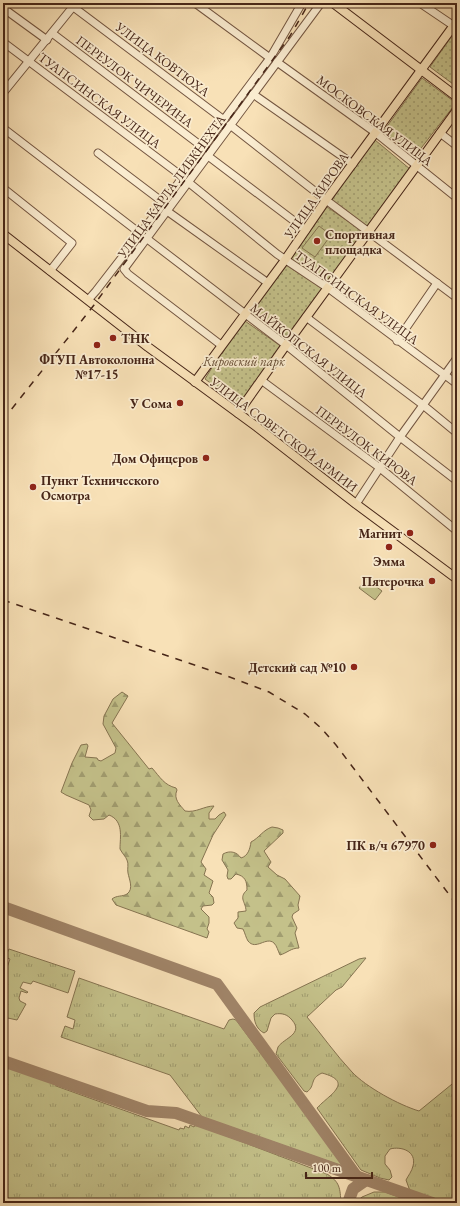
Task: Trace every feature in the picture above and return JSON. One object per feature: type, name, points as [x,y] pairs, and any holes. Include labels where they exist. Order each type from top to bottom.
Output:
[{"type":"main road","points":[[333,3],[457,97]]},
{"type":"main road","name":"УЛИЦА КИРОВА","points":[[195,382],[455,24]]},
{"type":"main road","points":[[238,414],[306,317],[457,110]]},
{"type":"main road","name":"УЛИЦА СОВЕТСКОЙ АРМИИ","points":[[3,234],[356,504],[456,575]]},
{"type":"street","points":[[195,3],[270,58]]},
{"type":"street","name":"УЛИЦА КАРЛА ЛИБКНЕХТА","points":[[88,300],[167,210],[204,148],[270,58],[302,3]]},
{"type":"street","name":"УЛИЦА КАРЛА ЛИБКНЕХТА","points":[[221,345],[128,274],[124,269],[164,203],[208,156],[321,3]]},
{"type":"street","points":[[420,3],[455,24]]},
{"type":"street","points":[[3,93],[47,40],[73,4]]},
{"type":"street","name":"УЛИЦА КОВТЮХА","points":[[73,4],[224,120]]},
{"type":"street","points":[[3,8],[47,40]]},
{"type":"street","name":"ПЕРЕУЛОК ЧИЧЕРИНА","points":[[52,33],[204,148]]},
{"type":"street","name":"ТУАПСИНСКАЯ УЛИЦА","points":[[3,42],[186,179],[285,260],[328,288],[397,341],[457,384]]},
{"type":"street","name":"МОСКОВСКАЯ УЛИЦА","points":[[277,62],[376,133],[457,198]]},
{"type":"street","points":[[253,94],[353,164]]},
{"type":"street","points":[[230,125],[326,200],[457,298]]},
{"type":"street","name":"МАЙКОПСКАЯ УЛИЦА","points":[[3,128],[286,345],[457,481]]},
{"type":"street","points":[[440,133],[457,146]]},
{"type":"street","name":"УЛИЦА КАРЛА ЛИБКНЕХТА","points":[[98,153],[164,203]]},
{"type":"street","points":[[208,156],[306,230]]},
{"type":"street","points":[[3,188],[72,242],[50,271]]},
{"type":"street","points":[[167,210],[268,283]]},
{"type":"street","points":[[397,341],[437,283]]},
{"type":"street","points":[[306,317],[423,405],[457,433]]},
{"type":"street","points":[[356,504],[400,437],[457,358]]},
{"type":"street","name":"ПЕРЕУЛОК КИРОВА","points":[[261,380],[380,468],[457,531]]},
{"type":"green space","points":[[457,29],[457,87],[430,67]]},
{"type":"green space","points":[[422,78],[456,103],[415,156],[383,132]]},
{"type":"green space","points":[[375,140],[410,169],[368,228],[331,200]]},
{"type":"green space","points":[[327,207],[364,232],[327,285],[291,259]]},
{"type":"green space","name":"Спортивная площадка","points":[[319,226],[331,235],[315,257],[302,248]]},
{"type":"green space","points":[[286,265],[323,289],[285,341],[250,315]]},
{"type":"green space","name":"Кировский парк","points":[[245,321],[282,347],[244,399],[236,402],[205,379],[221,353],[222,354]]},
{"type":"green space","points":[[366,579],[382,591],[375,600],[359,588]]},
{"type":"green space","points":[[122,692],[128,696],[112,723],[149,769],[152,768],[165,783],[176,788],[176,799],[185,811],[193,811],[214,806],[209,813],[209,819],[215,819],[224,812],[226,815],[213,835],[201,862],[206,869],[204,875],[213,881],[209,893],[213,897],[214,903],[212,905],[203,906],[201,909],[209,917],[207,929],[209,932],[207,938],[116,905],[112,899],[127,894],[131,887],[128,862],[120,849],[119,825],[114,818],[109,815],[104,819],[93,820],[89,816],[91,810],[89,805],[61,792],[72,763],[81,745],[87,744],[88,746],[85,757],[97,758],[101,761],[115,753],[116,748],[103,724],[104,716],[113,699]]},
{"type":"green space","points":[[272,827],[283,830],[283,833],[264,851],[271,862],[268,867],[277,875],[285,879],[300,896],[298,905],[299,910],[293,914],[292,917],[297,928],[295,933],[299,948],[280,955],[277,947],[271,941],[254,945],[251,944],[247,940],[243,929],[237,928],[234,923],[238,918],[238,912],[246,911],[243,895],[247,890],[247,884],[245,879],[236,874],[231,879],[228,879],[228,870],[222,860],[223,854],[228,852],[235,853],[241,858],[245,856],[251,842]]},
{"type":"green space","points":[[9,949],[75,971],[68,993],[33,981],[31,984],[23,982],[20,988],[28,992],[21,991],[19,998],[20,1001],[26,1004],[17,1020],[3,1017],[3,979],[10,959],[5,957]]},
{"type":"green space","points":[[366,958],[342,987],[336,990],[307,1017],[340,1059],[358,1078],[383,1095],[402,1104],[419,1111],[457,1080],[457,1203],[448,1203],[410,1191],[406,1180],[412,1170],[414,1161],[410,1153],[403,1149],[390,1149],[385,1156],[385,1164],[390,1170],[392,1177],[389,1180],[361,1170],[317,1108],[333,1094],[338,1085],[337,1080],[322,1073],[315,1078],[307,1092],[304,1091],[276,1054],[278,1047],[292,1035],[296,1029],[292,1020],[284,1014],[275,1014],[271,1018],[267,1031],[264,1033],[259,1029],[254,1019],[254,1013],[260,1007],[359,959]]},
{"type":"green space","points":[[79,978],[224,1029],[229,1020],[236,1020],[343,1164],[342,1166],[202,1117],[170,1075],[61,1037],[65,1026],[73,1029],[75,1020],[67,1017]]},
{"type":"green space","points":[[3,1064],[57,1083],[56,1086],[179,1130],[180,1128],[184,1129],[185,1126],[189,1128],[190,1125],[194,1127],[195,1124],[327,1174],[337,1183],[341,1203],[3,1203]]},
{"type":"green space","points":[[374,1192],[385,1192],[415,1203],[355,1203],[362,1197]]},
{"type":"taxiway","points":[[3,907],[217,984],[357,1177]]},
{"type":"taxiway","points":[[3,1061],[147,1111],[176,1113],[432,1203]]},
{"type":"taxiway","points":[[348,1203],[353,1189],[366,1180]]},
{"type":"railway","points":[[3,420],[94,305],[290,36],[309,3]]},
{"type":"railway","points":[[3,600],[227,676],[269,692],[305,714],[321,728],[336,745],[457,905]]},
{"type":"place","name":"Спортивная площадка","points":[[317,241]]},
{"type":"place","name":"ТНК","points":[[113,338]]},
{"type":"place","name":"ФГУП Автоколонна №17-15","points":[[97,345]]},
{"type":"place","name":"У Сома","points":[[180,403]]},
{"type":"place","name":"Дом Офицеров","points":[[206,458]]},
{"type":"place","name":"Пункт Технического Осмотра","points":[[33,487]]},
{"type":"place","name":"Магнит","points":[[410,533]]},
{"type":"place","name":"Эмма","points":[[389,547]]},
{"type":"place","name":"Пятерочка","points":[[432,581]]},
{"type":"place","name":"Детский сад №10","points":[[354,667]]},
{"type":"place","name":"ПК в/ч 67970","points":[[433,845]]}]
